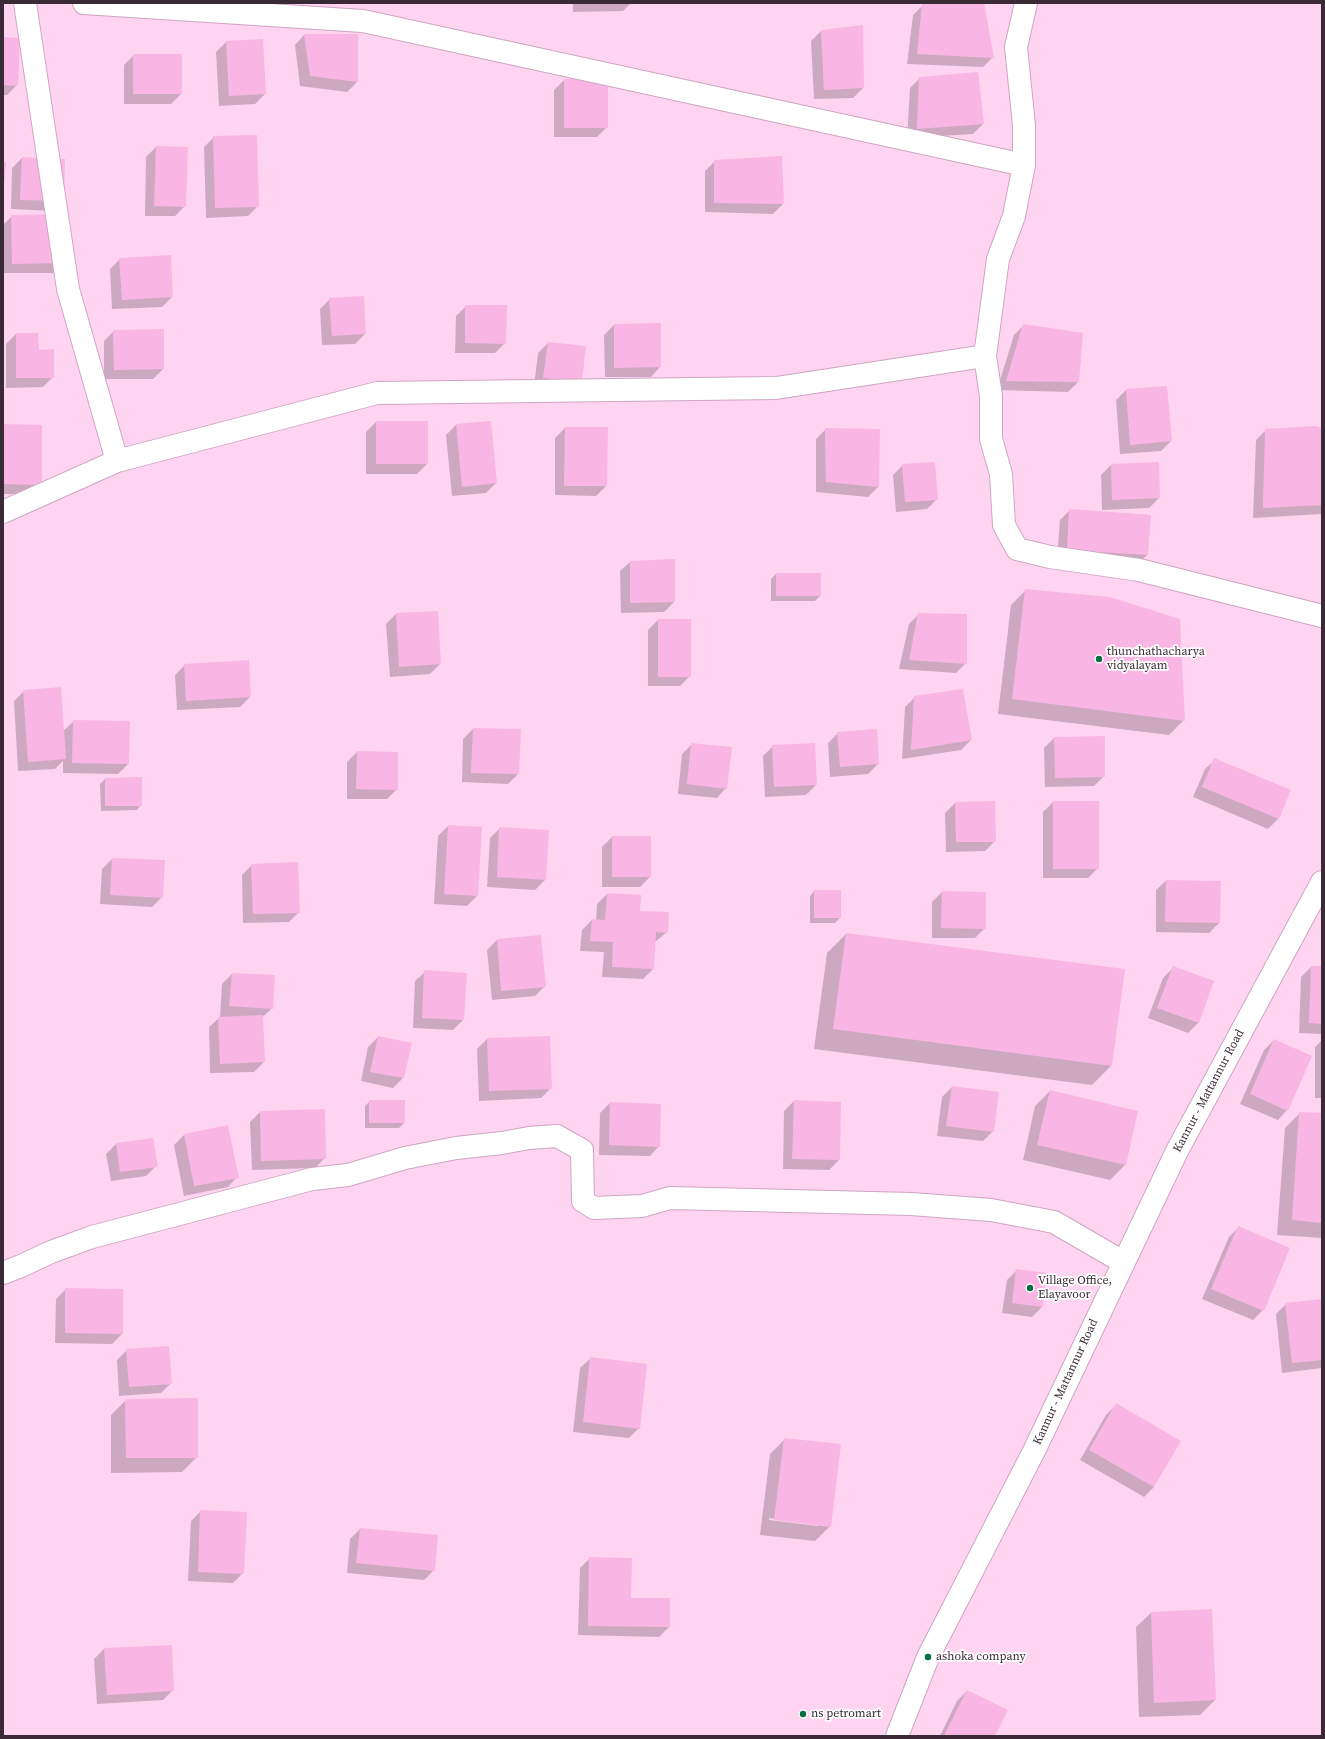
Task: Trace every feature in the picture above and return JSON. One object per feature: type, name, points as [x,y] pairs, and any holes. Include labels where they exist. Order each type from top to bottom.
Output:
[{"type":"street","points":[[25,3],[68,289],[117,461]]},
{"type":"street","points":[[84,3],[363,21],[1024,165]]},
{"type":"street","points":[[1026,3],[1016,47],[1024,125],[1024,165],[1014,216],[998,259],[985,356],[991,396],[991,439],[1001,474],[1004,525],[1017,549],[1050,557],[1139,570],[1322,616]]},
{"type":"street","points":[[3,512],[117,461],[376,393],[776,388],[985,356]]},
{"type":"street","name":"Kannur - Mattannur Road","points":[[897,1736],[928,1656],[1034,1450],[1176,1152],[1322,882]]},
{"type":"street","points":[[3,1273],[51,1252],[92,1237],[312,1179],[348,1175],[405,1158],[456,1148],[502,1143],[529,1138],[557,1136],[582,1150],[583,1200],[594,1208],[642,1206],[670,1198],[911,1204],[991,1210],[1054,1222],[1123,1262]]},
{"type":"building","points":[[984,3],[994,58],[917,54],[922,4]]},
{"type":"building","points":[[863,25],[864,88],[824,90],[821,30]]},
{"type":"building","points":[[304,34],[358,34],[358,82],[310,76]]},
{"type":"building","points":[[3,37],[20,38],[18,86],[3,85]]},
{"type":"building","points":[[263,39],[266,94],[229,96],[226,41]]},
{"type":"building","points":[[133,54],[182,54],[182,94],[133,94]]},
{"type":"building","points":[[978,72],[984,124],[917,129],[919,77]]},
{"type":"building","points":[[564,79],[608,79],[608,128],[564,128]]},
{"type":"building","points":[[257,135],[259,207],[215,208],[213,136]]},
{"type":"building","points":[[156,146],[188,147],[186,207],[154,206]]},
{"type":"building","points":[[782,156],[784,204],[714,203],[714,160]]},
{"type":"building","points":[[22,157],[65,159],[64,201],[20,200]]},
{"type":"building","points":[[3,162],[6,162],[4,185],[3,184]]},
{"type":"building","points":[[65,214],[65,263],[12,264],[11,215]]},
{"type":"building","points":[[171,255],[173,297],[122,300],[119,258]]},
{"type":"building","points":[[364,296],[366,334],[332,336],[329,298]]},
{"type":"building","points":[[465,305],[507,305],[506,344],[465,343]]},
{"type":"building","points":[[661,323],[661,367],[614,368],[614,324]]},
{"type":"building","points":[[1023,324],[1083,333],[1079,382],[1006,381]]},
{"type":"building","points":[[164,329],[164,369],[114,370],[113,330]]},
{"type":"building","points":[[16,333],[38,333],[39,350],[54,349],[54,378],[16,378]]},
{"type":"building","points":[[548,342],[586,346],[582,382],[543,378]]},
{"type":"building","points":[[1167,386],[1172,441],[1130,445],[1126,389]]},
{"type":"building","points":[[376,421],[428,421],[428,464],[376,464]]},
{"type":"building","points":[[491,421],[497,483],[462,487],[456,424]]},
{"type":"building","points":[[3,424],[42,425],[42,485],[3,484]]},
{"type":"building","points":[[1315,426],[1322,428],[1322,505],[1263,508],[1265,429]]},
{"type":"building","points":[[565,427],[608,427],[607,486],[564,486]]},
{"type":"building","points":[[825,428],[880,429],[879,487],[826,482]]},
{"type":"building","points":[[935,462],[938,500],[905,502],[902,464]]},
{"type":"building","points":[[1159,462],[1160,498],[1112,500],[1111,464]]},
{"type":"building","points":[[1069,509],[1151,515],[1148,555],[1067,550]]},
{"type":"building","points":[[675,559],[675,602],[630,603],[630,561]]},
{"type":"building","points":[[776,573],[821,573],[821,596],[776,596]]},
{"type":"building","name":"thunchathacharya vidyalayam","points":[[1025,589],[1110,597],[1180,619],[1185,721],[1012,699]]},
{"type":"building","points":[[438,611],[441,664],[399,667],[396,613]]},
{"type":"building","points":[[918,613],[967,614],[967,664],[909,660]]},
{"type":"building","points":[[658,619],[691,619],[691,677],[658,677]]},
{"type":"building","points":[[249,660],[251,697],[186,701],[184,664]]},
{"type":"building","points":[[61,687],[66,759],[28,762],[23,690]]},
{"type":"building","points":[[963,689],[972,740],[911,750],[914,696]]},
{"type":"building","points":[[73,720],[130,721],[129,764],[72,763]]},
{"type":"building","points":[[473,728],[521,729],[519,774],[471,773]]},
{"type":"building","points":[[877,729],[879,764],[840,767],[837,732]]},
{"type":"building","points":[[1105,736],[1105,777],[1055,778],[1054,737]]},
{"type":"building","points":[[691,743],[732,747],[727,789],[687,784]]},
{"type":"building","points":[[815,743],[817,785],[774,787],[772,745]]},
{"type":"building","points":[[357,751],[398,752],[398,790],[356,789]]},
{"type":"building","points":[[1214,758],[1291,790],[1279,819],[1202,787]]},
{"type":"building","points":[[142,777],[142,806],[105,806],[105,778]]},
{"type":"building","points":[[995,801],[996,842],[956,842],[955,802]]},
{"type":"building","points":[[1053,801],[1099,801],[1099,869],[1053,869]]},
{"type":"building","points":[[448,825],[482,827],[478,896],[444,894]]},
{"type":"building","points":[[499,827],[549,830],[546,880],[497,877]]},
{"type":"building","points":[[612,836],[651,836],[651,877],[612,877]]},
{"type":"building","points":[[112,858],[165,860],[163,898],[110,895]]},
{"type":"building","points":[[298,862],[300,913],[253,914],[251,864]]},
{"type":"building","points":[[1166,880],[1221,881],[1220,923],[1165,922]]},
{"type":"building","points":[[814,890],[841,890],[841,918],[814,918]]},
{"type":"building","points":[[942,891],[986,892],[986,929],[941,928]]},
{"type":"building","points":[[607,893],[641,895],[640,911],[669,912],[668,933],[656,932],[654,969],[612,967],[613,942],[590,941],[592,919],[605,920]]},
{"type":"building","points":[[846,933],[1125,969],[1112,1066],[833,1029]]},
{"type":"building","points":[[541,935],[546,987],[501,991],[497,939]]},
{"type":"building","points":[[1173,966],[1214,981],[1199,1023],[1157,1008]]},
{"type":"building","points":[[1311,966],[1322,966],[1322,1024],[1309,1023]]},
{"type":"building","points":[[424,970],[467,973],[464,1020],[422,1018]]},
{"type":"building","points":[[232,973],[275,975],[273,1009],[229,1006]]},
{"type":"building","points":[[263,1015],[265,1062],[220,1064],[218,1017]]},
{"type":"building","points":[[378,1036],[412,1043],[404,1078],[370,1072]]},
{"type":"building","points":[[550,1036],[552,1089],[489,1091],[487,1038]]},
{"type":"building","points":[[1274,1039],[1312,1056],[1288,1111],[1250,1094]]},
{"type":"building","points":[[952,1086],[999,1092],[994,1132],[946,1126]]},
{"type":"building","points":[[1050,1090],[1138,1111],[1126,1165],[1037,1145]]},
{"type":"building","points":[[369,1100],[405,1100],[405,1123],[369,1123]]},
{"type":"building","points":[[794,1100],[841,1102],[840,1160],[792,1159]]},
{"type":"building","points":[[610,1102],[661,1104],[660,1147],[609,1145]]},
{"type":"building","points":[[325,1109],[326,1159],[261,1161],[260,1111]]},
{"type":"building","points":[[1299,1112],[1322,1113],[1322,1223],[1292,1220]]},
{"type":"building","points":[[228,1125],[239,1178],[194,1186],[184,1134]]},
{"type":"building","points":[[153,1138],[158,1167],[120,1172],[116,1143]]},
{"type":"building","points":[[1238,1226],[1290,1248],[1264,1311],[1211,1289]]},
{"type":"building","name":"Village Office, Elayavoor","points":[[1016,1269],[1047,1273],[1043,1307],[1012,1303]]},
{"type":"building","points":[[65,1288],[123,1289],[123,1334],[65,1333]]},
{"type":"building","points":[[1322,1299],[1322,1360],[1292,1363],[1285,1303]]},
{"type":"building","points":[[169,1346],[172,1384],[129,1387],[126,1349]]},
{"type":"building","points":[[590,1357],[647,1364],[640,1429],[583,1422]]},
{"type":"building","points":[[198,1398],[198,1458],[126,1458],[125,1399]]},
{"type":"building","points":[[1116,1403],[1181,1441],[1154,1487],[1089,1450]]},
{"type":"building","points":[[784,1438],[841,1444],[831,1527],[774,1520]]},
{"type":"building","points":[[200,1510],[247,1512],[244,1574],[198,1572]]},
{"type":"building","points":[[360,1528],[438,1535],[435,1571],[356,1563]]},
{"type":"building","points":[[589,1557],[632,1558],[631,1598],[670,1598],[670,1627],[588,1626]]},
{"type":"building","points":[[1212,1609],[1216,1700],[1154,1703],[1151,1612]]},
{"type":"building","points":[[172,1645],[174,1691],[107,1695],[104,1648]]},
{"type":"building","points":[[967,1690],[1008,1710],[995,1736],[944,1736]]},
{"type":"place","name":"thunchathacharya vidyalayam","points":[[1099,659]]},
{"type":"place","name":"Village Office, Elayavoor","points":[[1030,1288]]},
{"type":"place","name":"ashoka company","points":[[928,1657]]},
{"type":"place","name":"ns petromart","points":[[803,1714]]}]
